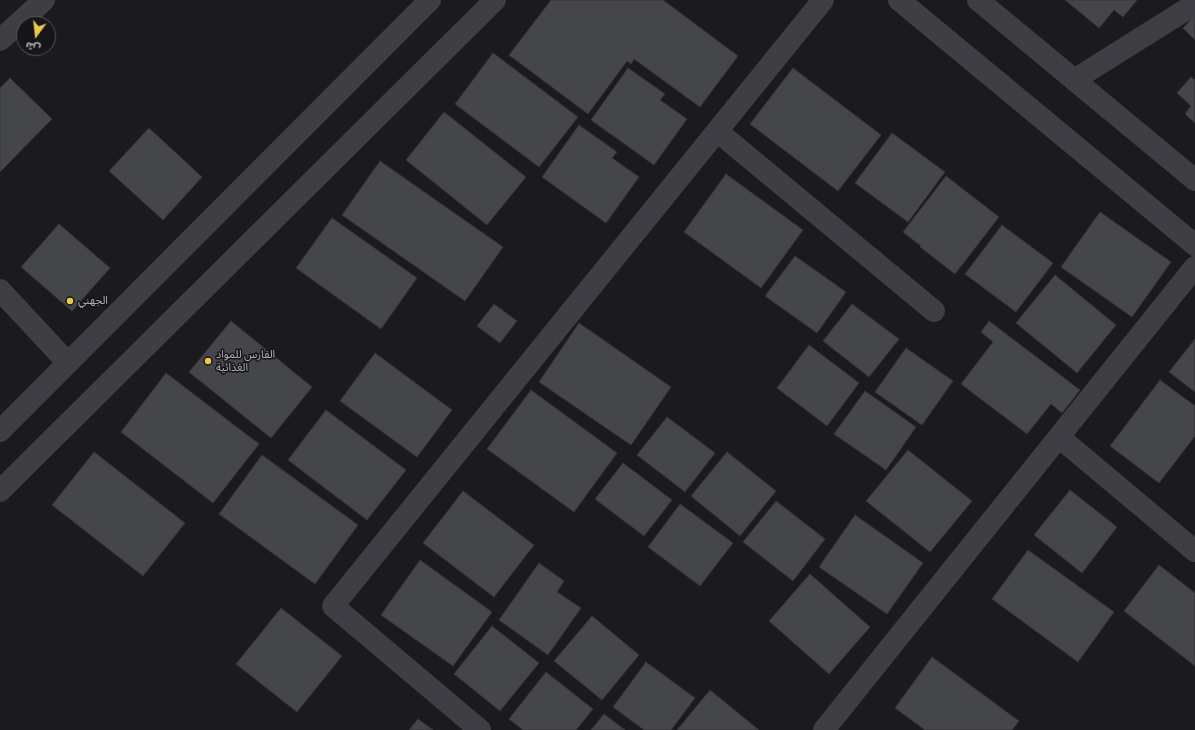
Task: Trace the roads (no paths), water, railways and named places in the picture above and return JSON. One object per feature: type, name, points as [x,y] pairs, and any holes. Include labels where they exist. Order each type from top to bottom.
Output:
[{"type":"street","points":[[0,40],[44,0]]},
{"type":"street","points":[[0,431],[430,0]]},
{"type":"street","points":[[0,491],[495,0]]},
{"type":"street","points":[[480,730],[334,606],[823,0]]},
{"type":"street","points":[[899,0],[1195,245]]},
{"type":"street","points":[[978,0],[1195,180]]},
{"type":"street","points":[[1074,80],[1195,4]]},
{"type":"street","points":[[717,131],[934,311]]},
{"type":"street","points":[[824,730],[1195,267]]},
{"type":"street","points":[[0,290],[68,363]]},
{"type":"street","points":[[1059,437],[1195,551]]},
{"type":"place","name":"الجهني","points":[[70,301]]},
{"type":"place","name":"الفارس للمواد الغذائية","points":[[208,361]]}]
